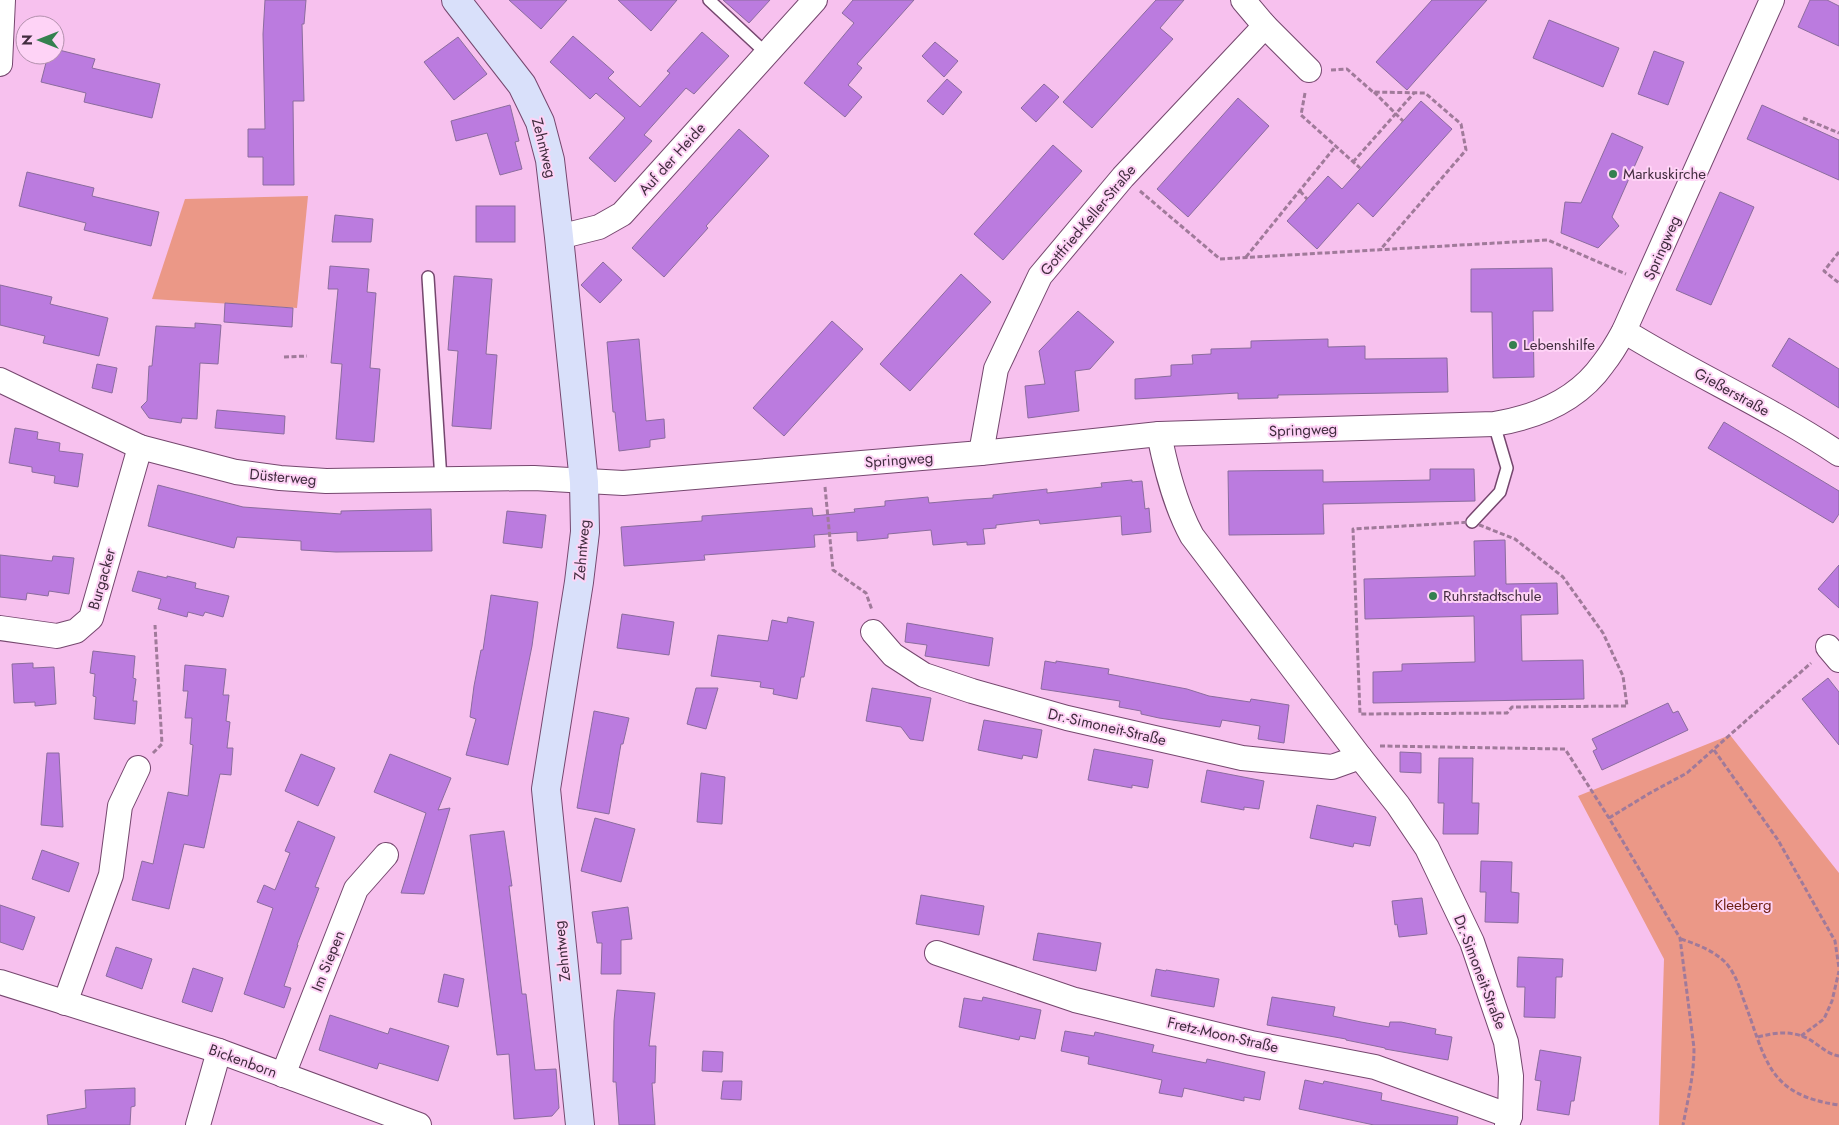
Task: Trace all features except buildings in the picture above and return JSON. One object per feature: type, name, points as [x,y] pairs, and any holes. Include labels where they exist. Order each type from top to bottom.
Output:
[{"type":"street","points":[[0,64],[3,0]]},
{"type":"street","name":"Zehntweg","points":[[456,0],[522,85],[540,122],[550,160],[559,237],[584,482],[585,532],[582,566],[546,789],[580,1125]]},
{"type":"street","name":"Auf der Heide","points":[[559,237],[599,227],[622,214],[814,0]]},
{"type":"street","points":[[1243,0],[1265,26],[1308,70]]},
{"type":"street","name":"Springweg","points":[[584,482],[623,484],[981,454],[1159,434],[1494,424],[1519,420],[1542,413],[1563,402],[1582,386],[1602,366],[1624,332],[1772,0]]},
{"type":"street","name":"Gottfried-Keller-Straße","points":[[981,454],[996,369],[1040,276],[1123,176],[1265,26]]},
{"type":"street","name":"Gießerstraße","points":[[1624,332],[1662,355],[1812,436],[1839,454]]},
{"type":"street","name":"Düsterweg","points":[[0,380],[140,447],[236,472],[280,478],[326,481],[534,478],[584,482]]},
{"type":"street","name":"Dr.-Simoneit-Straße","points":[[1159,434],[1181,516],[1192,536],[1398,805],[1427,848],[1472,942],[1506,1042],[1511,1076],[1508,1120]]},
{"type":"street","name":"Burgacker","points":[[0,628],[57,636],[76,631],[91,618],[140,447]]},
{"type":"street","name":"Dr.-Simoneit-Straße","points":[[873,632],[893,655],[924,675],[972,692],[1067,718],[1242,758],[1332,767],[1356,751]]},
{"type":"street","points":[[65,1003],[111,875],[120,806],[138,768]]},
{"type":"street","name":"Im Siepen","points":[[283,1075],[356,889],[386,855]]},
{"type":"street","name":"Fretz-Moon-Straße","points":[[937,954],[1075,1000],[1251,1043],[1375,1067],[1508,1120]]},
{"type":"street","name":"Bickenborn","points":[[0,982],[219,1051],[419,1125]]},
{"type":"street","points":[[198,1125],[219,1051]]},
{"type":"lane","points":[[709,0],[767,54]]},
{"type":"lane","points":[[428,277],[441,480]]},
{"type":"lane","points":[[1472,522],[1500,492],[1507,468],[1494,424]]},
{"type":"path","points":[[1360,168],[1301,115],[1308,70],[1347,70],[1374,92],[1403,121]]},
{"type":"path","points":[[1374,92],[1425,94],[1462,124],[1466,150],[1380,250]]},
{"type":"path","points":[[1353,162],[1414,93]]},
{"type":"path","points":[[1803,118],[1839,133]]},
{"type":"path","points":[[1246,257],[1335,147]]},
{"type":"path","points":[[1123,176],[1220,259],[1548,240],[1647,283]]},
{"type":"path","points":[[1300,191],[1307,199]]},
{"type":"path","points":[[1839,252],[1824,271],[1839,283]]},
{"type":"path","points":[[284,357],[307,356]]},
{"type":"path","points":[[825,487],[833,570],[866,593],[872,611],[873,632]]},
{"type":"path","points":[[1472,522],[1514,539],[1563,577],[1607,642],[1623,676],[1627,706],[1512,707],[1507,713],[1360,714],[1353,529],[1472,522]]},
{"type":"path","points":[[138,768],[162,744],[155,625]]},
{"type":"path","points":[[1609,818],[1687,773],[1807,666]]},
{"type":"path","points":[[1356,751],[1565,749],[1609,818],[1680,938],[1693,1039],[1694,1064],[1693,1078],[1683,1125]]},
{"type":"path","points":[[1714,750],[1778,840],[1836,941],[1839,968]]},
{"type":"path","points":[[1680,938],[1712,951],[1725,962],[1734,975],[1766,1060],[1774,1074],[1783,1084],[1810,1100],[1839,1105]]},
{"type":"path","points":[[1801,1036],[1824,1019],[1832,1000],[1839,971]]},
{"type":"path","points":[[1758,1037],[1775,1032],[1788,1032],[1810,1040],[1830,1054],[1839,1056]]},
{"type":"green space","points":[[308,196],[297,308],[152,299],[185,199]]},
{"type":"green space","name":"Kleeberg","points":[[1730,735],[1839,873],[1839,1125],[1659,1125],[1664,959],[1578,796]]},
{"type":"place","name":"Markuskirche","points":[[1613,174]]},
{"type":"place","name":"Lebenshilfe","points":[[1513,345]]},
{"type":"place","name":"Ruhrstadtschule","points":[[1433,596]]}]
